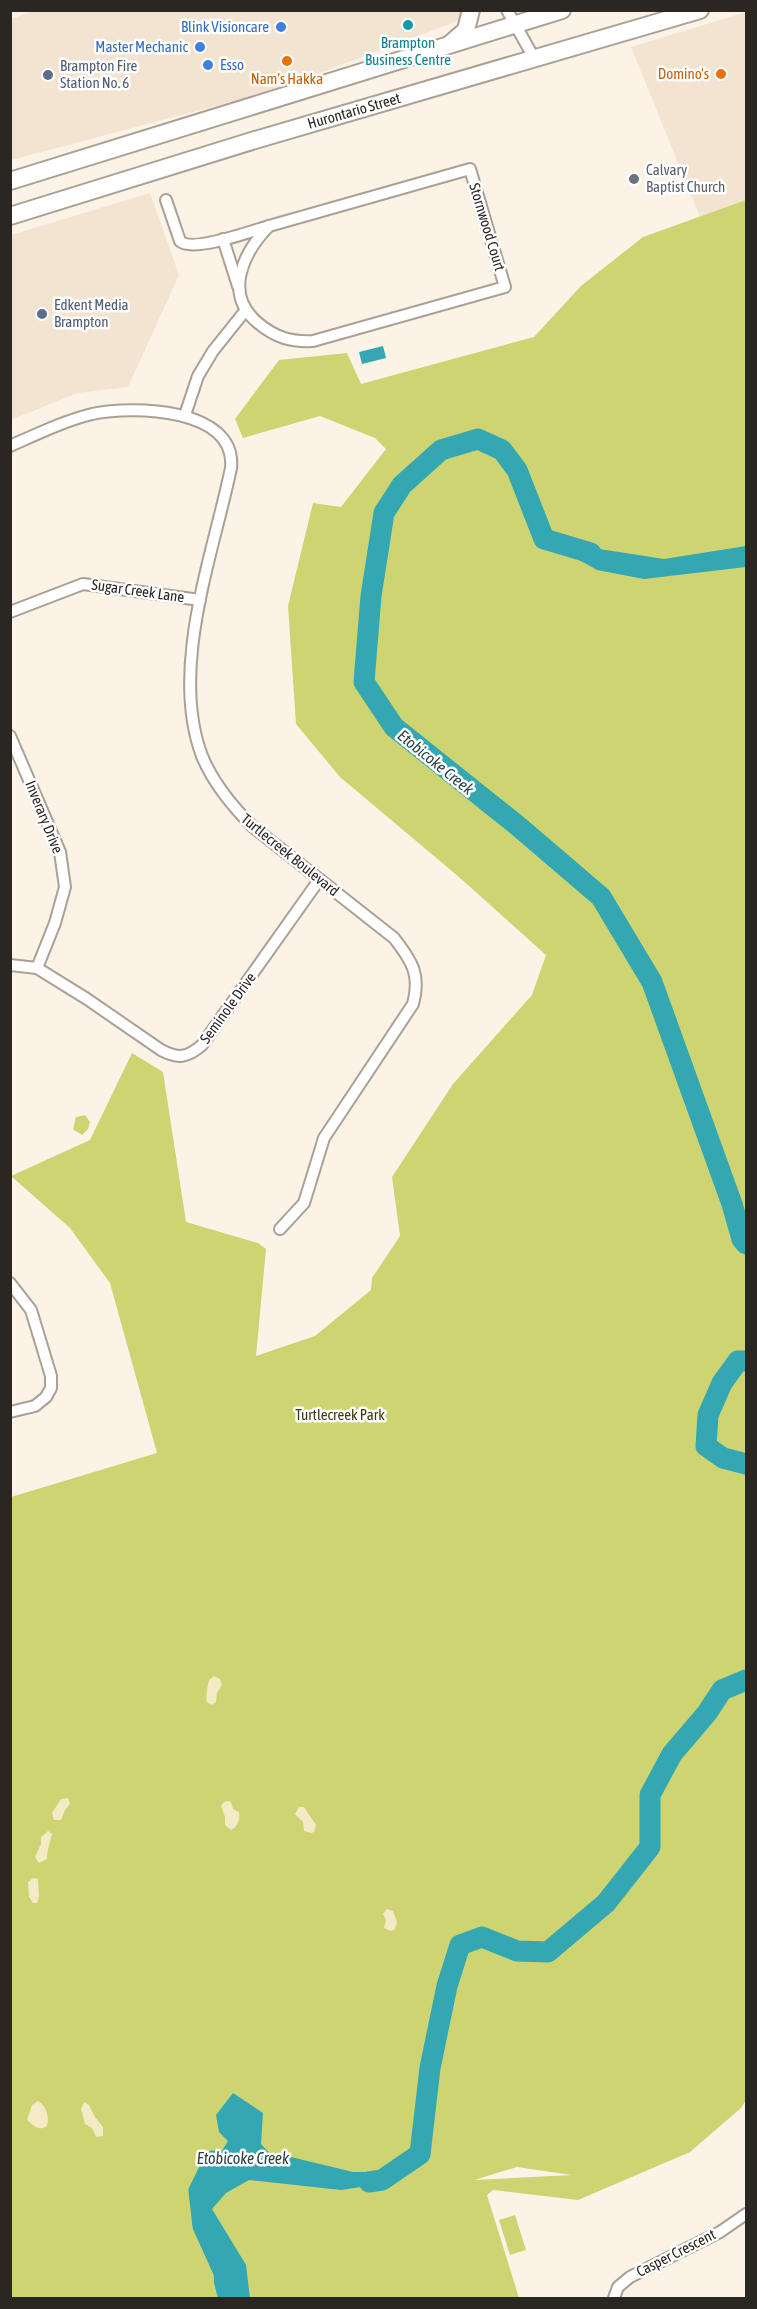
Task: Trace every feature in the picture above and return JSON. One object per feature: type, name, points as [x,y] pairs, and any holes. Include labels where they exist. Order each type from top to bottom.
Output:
[{"type":"main road","points":[[448,46],[466,30],[471,10]]},
{"type":"main road","points":[[10,181],[448,46],[511,18],[562,10]]},
{"type":"main road","name":"Hurontario Street","points":[[10,216],[255,140],[700,10]]},
{"type":"street","points":[[511,18],[534,58]]},
{"type":"street","name":"Stornwood Court","points":[[166,200],[180,241],[190,246],[223,239],[470,169],[505,286],[313,341],[292,342],[278,337],[267,331],[245,310]]},
{"type":"street","points":[[241,295],[239,280],[243,263],[250,249],[269,226]]},
{"type":"street","points":[[186,415],[198,376],[213,351],[245,310],[223,239]]},
{"type":"street","name":"Turtlecreek Boulevard","points":[[10,446],[76,419],[100,413],[137,411],[186,415],[219,434],[226,441],[232,456],[230,473],[200,600],[190,674],[194,724],[202,756],[238,813],[394,938],[414,969],[417,988],[413,1004],[324,1138],[304,1203],[280,1229]]},
{"type":"street","name":"Sugar Creek Lane","points":[[10,612],[83,584],[200,600]]},
{"type":"street","name":"Inverary Drive","points":[[10,736],[60,852],[65,887],[55,923],[37,968]]},
{"type":"street","name":"Seminole Drive","points":[[10,965],[37,968],[161,1050],[183,1057],[192,1054],[202,1045],[319,880]]},
{"type":"street","points":[[10,1283],[31,1310],[51,1376],[51,1388],[46,1397],[35,1406],[10,1412]]},
{"type":"street","name":"Casper Crescent","points":[[614,2298],[618,2287],[630,2277],[720,2232],[747,2214]]},
{"type":"shaded area","points":[[33,11],[484,11],[272,91],[11,160],[11,19]]},
{"type":"shaded area","points":[[746,12],[746,200],[700,217],[631,47]]},
{"type":"shaded area","points":[[150,193],[179,275],[128,387],[77,393],[11,420],[11,235]]},
{"type":"green space","name":"Turtlecreek Park","points":[[746,200],[746,2100],[741,2108],[690,2152],[578,2200],[493,2190],[487,2195],[519,2298],[11,2298],[11,1497],[157,1453],[110,1283],[70,1228],[11,1176],[90,1140],[132,1053],[163,1072],[186,1222],[258,1243],[266,1249],[256,1356],[315,1336],[371,1290],[372,1278],[400,1236],[392,1177],[453,1084],[532,995],[546,955],[459,877],[340,777],[296,724],[288,606],[313,503],[341,507],[386,449],[375,438],[320,416],[243,438],[235,419],[279,360],[347,353],[361,384],[534,337],[581,286],[643,237]],"holes":[[[517,2167],[573,2175],[474,2180]]]},
{"type":"green space","points":[[85,1115],[90,1122],[88,1129],[82,1135],[73,1129],[76,1117]]},
{"type":"green space","points":[[515,2215],[526,2250],[510,2255],[499,2220]]},
{"type":"sand","points":[[214,1676],[220,1679],[222,1685],[217,1693],[216,1702],[212,1705],[207,1702],[206,1695],[209,1680]]},
{"type":"sand","points":[[68,1798],[70,1804],[61,1820],[54,1820],[52,1813],[61,1799]]},
{"type":"sand","points":[[228,1801],[231,1802],[233,1809],[239,1812],[237,1825],[231,1830],[225,1825],[221,1806]]},
{"type":"sand","points":[[299,1807],[304,1807],[316,1825],[314,1832],[304,1831],[303,1822],[295,1814]]},
{"type":"sand","points":[[48,1831],[52,1834],[47,1859],[39,1863],[35,1857],[41,1844],[41,1837]]},
{"type":"sand","points":[[33,1878],[38,1879],[37,1903],[33,1903],[29,1897],[28,1882]]},
{"type":"sand","points":[[387,1909],[393,1911],[397,1922],[395,1929],[391,1931],[384,1928],[386,1920],[383,1914]]},
{"type":"sand","points":[[38,2101],[43,2105],[48,2116],[47,2126],[44,2128],[36,2127],[27,2120],[32,2105]]},
{"type":"sand","points":[[84,2102],[89,2105],[103,2127],[103,2136],[96,2137],[92,2128],[85,2124],[81,2109]]},
{"type":"water","points":[[383,346],[386,358],[362,364],[359,352]]},
{"type":"water","points":[[567,544],[664,559],[746,546],[746,567],[644,579],[597,570],[563,551]]},
{"type":"water","name":"Etobicoke Creek","points":[[233,2093],[263,2113],[261,2144],[270,2154],[353,2172],[400,2172],[368,2186],[341,2190],[249,2180],[226,2193],[212,2209],[246,2265],[250,2298],[218,2298],[214,2283],[213,2245],[200,2198],[206,2177],[228,2141],[219,2132],[216,2115]]},
{"type":"waterway","name":"Etobicoke Creek","points":[[591,553],[544,539],[517,470],[502,450],[478,439],[441,450],[402,485],[384,513],[371,596],[364,682],[394,727],[518,826],[601,897],[652,982],[732,1204],[742,1239],[746,1244]]},
{"type":"waterway","name":"Etobicoke Creek","points":[[746,1361],[738,1361],[722,1383],[708,1415],[706,1446],[723,1458],[746,1464]]},
{"type":"waterway","name":"Etobicoke Creek","points":[[369,2182],[382,2180],[420,2154],[430,2068],[447,1986],[460,1945],[482,1937],[517,1951],[548,1952],[606,1903],[650,1847],[650,1795],[672,1754],[707,1713],[722,1690],[746,1680]]},
{"type":"waterway","name":"Etobicoke Creek","points":[[233,2298],[232,2290],[203,2226],[199,2191],[214,2161],[242,2162]]},
{"type":"place","name":"Brampton Business Centre","points":[[408,25]]},
{"type":"place","name":"Blink Visioncare","points":[[281,27]]},
{"type":"place","name":"Master Mechanic","points":[[200,47]]},
{"type":"place","name":"Nam’s Hakka","points":[[287,61]]},
{"type":"place","name":"Esso","points":[[208,65]]},
{"type":"place","name":"Domino's","points":[[721,74]]},
{"type":"place","name":"Brampton Fire Station No. 6","points":[[48,75]]},
{"type":"place","name":"Calvary Baptist Church","points":[[634,179]]},
{"type":"place","name":"Edkent Media Brampton","points":[[42,314]]}]
